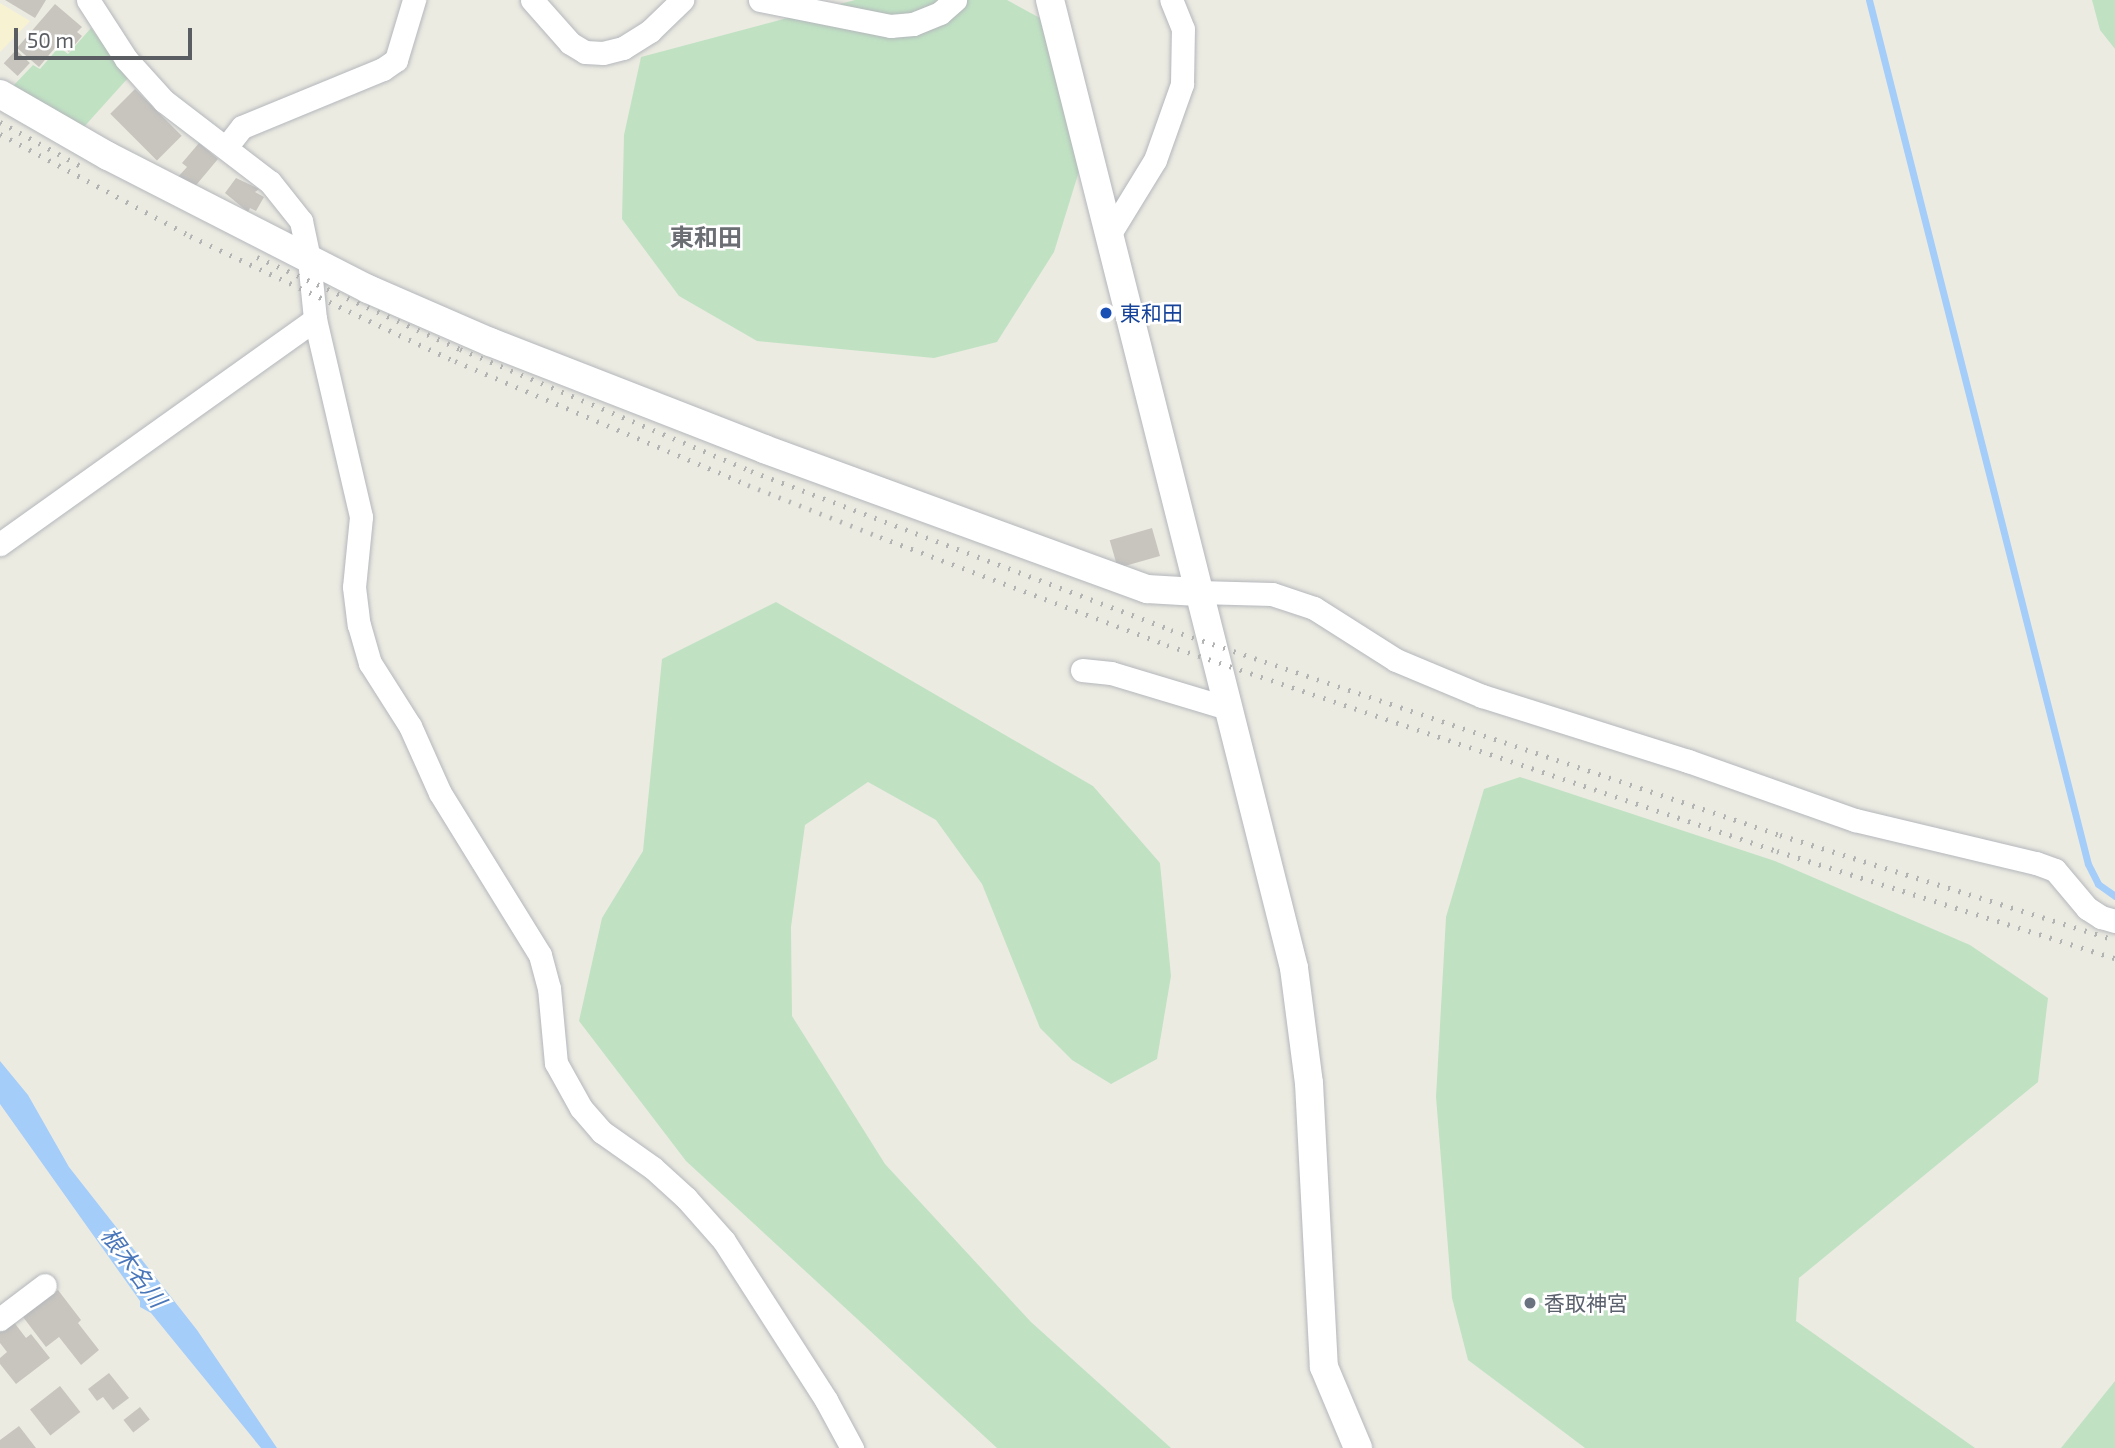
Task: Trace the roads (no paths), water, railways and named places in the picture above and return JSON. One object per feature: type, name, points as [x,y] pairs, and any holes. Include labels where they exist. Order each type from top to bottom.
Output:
[{"type":"street","points":[[88,0],[126,59],[164,101],[270,181],[301,221],[309,259],[315,319],[361,517],[355,587],[359,625],[370,663],[410,726],[440,793],[540,955],[549,988],[556,1063],[581,1108],[602,1132],[653,1168],[686,1198],[724,1241],[827,1400],[852,1448]]},
{"type":"street","points":[[227,146],[242,127],[383,69],[396,60],[414,0]]},
{"type":"street","points":[[532,0],[570,43],[585,52],[603,53],[624,48],[650,32],[682,0]]},
{"type":"street","points":[[760,0],[890,26],[913,24],[940,13],[955,0]]},
{"type":"street","points":[[1050,0],[1284,924],[1303,1024],[1324,1367],[1358,1448]]},
{"type":"street","points":[[1109,235],[1155,160],[1182,84],[1183,29],[1171,0]]},
{"type":"street","points":[[0,94],[108,156],[368,289],[490,342],[764,449],[1147,589],[1272,594],[1314,608],[1396,660],[1482,696],[1688,761],[1855,820],[2036,863],[2055,870],[2087,908],[2101,917],[2115,921]]},
{"type":"street","points":[[0,544],[315,319]]},
{"type":"street","points":[[1082,670],[1111,673],[1230,709]]},
{"type":"street","points":[[0,1319],[45,1285]]},
{"type":"water","name":"根木名川","points":[[0,1061],[28,1095],[69,1167],[197,1330],[277,1448],[261,1448],[151,1313],[140,1307],[140,1301],[0,1104]]},
{"type":"waterway","points":[[1869,0],[2088,864],[2098,884],[2115,896]]},
{"type":"railway","points":[[0,122],[86,169]]},
{"type":"railway","points":[[0,134],[190,236],[455,361],[748,485],[880,537],[1167,645],[1777,851],[2115,958]]},
{"type":"railway","points":[[257,257],[460,349],[751,471],[1171,630],[1780,835],[2115,940]]},
{"type":"place","name":"東和田","points":[[1106,313]]},
{"type":"place","name":"香取神宮","points":[[1530,1303]]},
{"type":"district","name":"東和田","points":[[706,237]]}]
